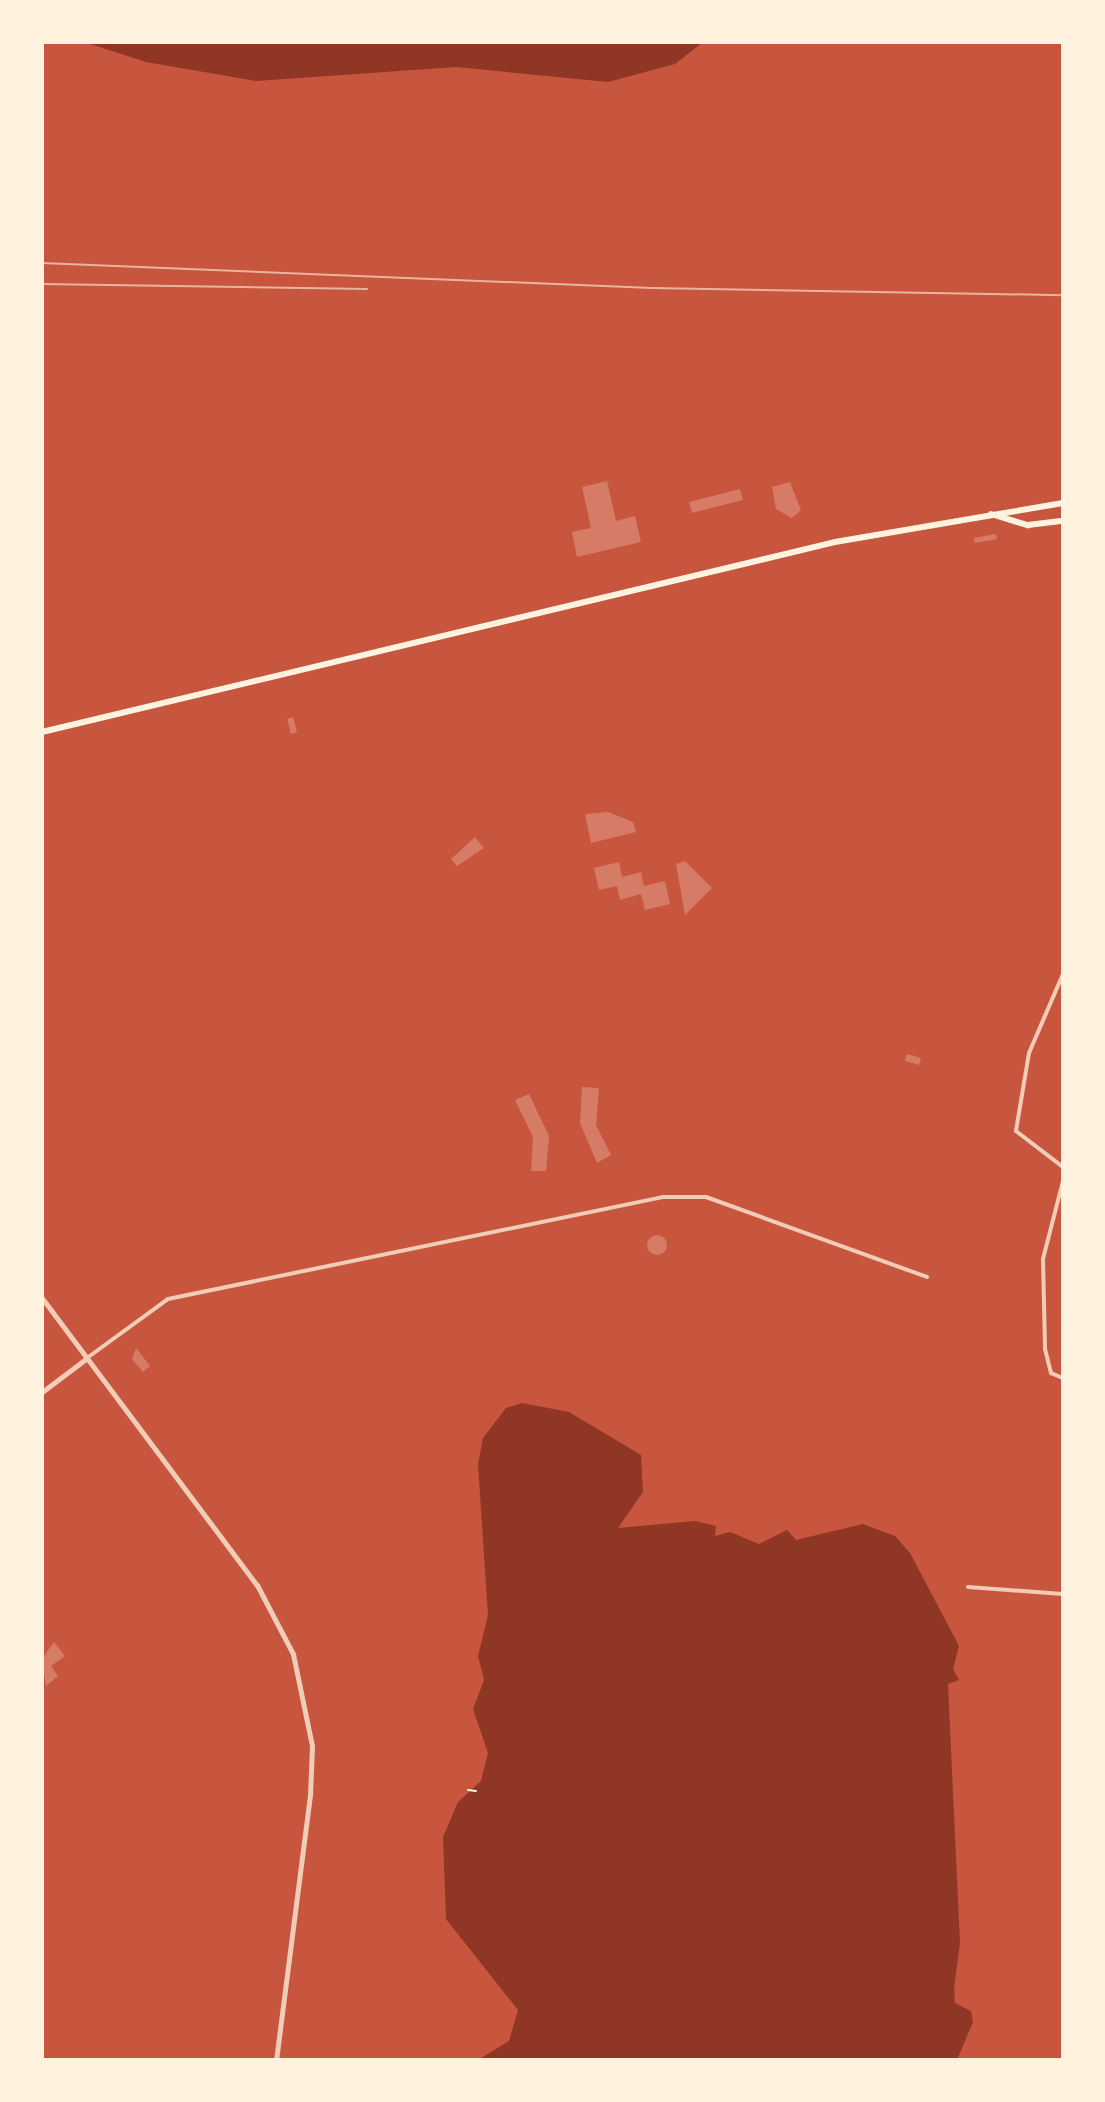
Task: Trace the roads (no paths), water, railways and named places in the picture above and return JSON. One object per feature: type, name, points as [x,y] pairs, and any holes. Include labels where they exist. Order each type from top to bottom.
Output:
[{"type":"main road","points":[[42,732],[835,542],[987,513],[1063,503]]},
{"type":"main road","points":[[987,513],[1028,525],[1063,521]]},
{"type":"street","points":[[1063,974],[1029,1053],[1016,1131],[1063,1167]]},
{"type":"street","points":[[1063,1181],[1043,1259],[1045,1349],[1051,1373],[1063,1378]]},
{"type":"street","points":[[42,1392],[168,1299],[663,1197],[706,1197],[927,1277]]},
{"type":"street","points":[[42,1298],[257,1585],[282,1627],[305,1696],[310,1795],[276,2060]]},
{"type":"street","points":[[968,1587],[1063,1594]]},
{"type":"railway","points":[[42,263],[651,288],[1063,295]]},
{"type":"railway","points":[[42,284],[367,289]]}]
